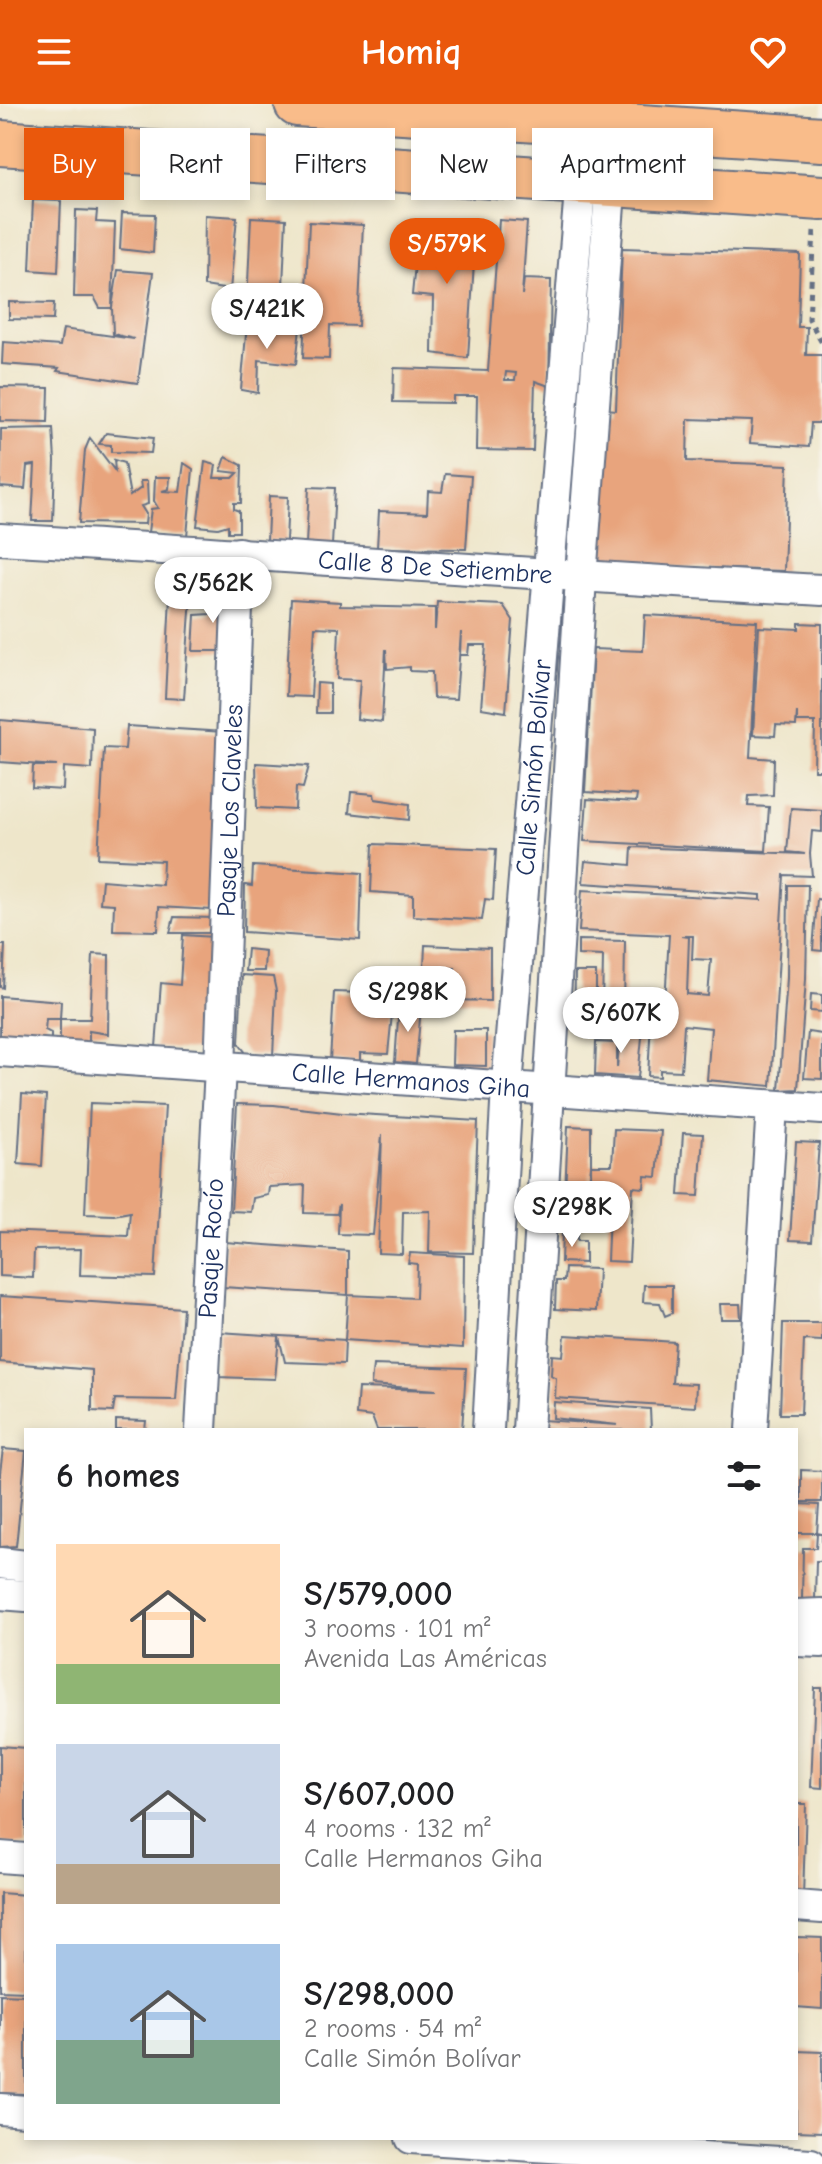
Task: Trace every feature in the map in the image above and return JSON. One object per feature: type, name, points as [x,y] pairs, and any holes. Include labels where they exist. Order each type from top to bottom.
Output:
[{"type":"main road","points":[[297,104],[596,118],[822,139]]},
{"type":"main road","points":[[0,143],[532,179]]},
{"type":"main road","points":[[713,191],[819,198]]},
{"type":"street","name":"Calle Simón Bolívar","points":[[488,1428],[507,1087],[547,576],[593,200]]},
{"type":"street","name":"Calle Simón Bolívar","points":[[528,1428],[581,578],[594,200]]},
{"type":"street","name":"Calle 8 De Setiembre","points":[[0,539],[547,576],[822,590]]},
{"type":"street","name":"Pasaje Los Claveles","points":[[220,1068],[239,553]]},
{"type":"street","name":"Calle Hermanos Giha","points":[[0,1051],[822,1109]]},
{"type":"street","name":"Pasaje Rocío","points":[[201,1428],[220,1068]]},
{"type":"street","points":[[752,1428],[772,1106]]},
{"type":"street","points":[[0,1563],[24,1566]]},
{"type":"street","points":[[0,1594],[24,1596]]},
{"type":"street","points":[[798,1615],[822,1614]]},
{"type":"street","points":[[798,1641],[822,1642]]},
{"type":"street","points":[[0,1857],[24,1859]]},
{"type":"street","points":[[798,1906],[822,1908]]},
{"type":"street","points":[[0,2109],[24,2111]]},
{"type":"street","points":[[418,2140],[444,2147],[811,2164]]},
{"type":"path","points":[[819,198],[809,319],[822,343]]},
{"type":"building","points":[[33,200],[61,201],[58,272],[30,270]]},
{"type":"building","points":[[76,210],[97,211],[96,222],[115,223],[112,307],[118,270],[153,273],[138,383],[57,371],[59,368],[2,364],[3,342],[60,346],[63,329],[134,339],[113,334],[112,308],[100,308],[94,297],[74,297]]},
{"type":"building","points":[[122,213],[155,214],[153,253],[120,249]]},
{"type":"building","points":[[205,215],[237,217],[230,290],[204,286]]},
{"type":"building","points":[[251,217],[286,219],[282,308],[247,305]]},
{"type":"building","points":[[499,220],[527,222],[522,295],[524,279],[551,280],[549,386],[535,381],[533,451],[476,450],[477,396],[453,396],[453,403],[393,402],[394,368],[488,371]],"holes":[[[506,372],[516,373],[515,380],[505,380]]]},
{"type":"building","points":[[309,222],[363,225],[358,326],[330,325],[329,359],[303,358]]},
{"type":"building","points":[[438,227],[476,230],[468,358],[432,353],[433,297],[412,295],[418,233],[439,235]]},
{"type":"building","points":[[622,248],[800,254],[798,327],[807,327],[806,355],[822,355],[822,423],[811,423],[809,447],[750,443],[752,421],[688,419],[687,461],[788,465],[784,571],[589,564],[595,408],[616,410]]},
{"type":"building","points":[[9,302],[54,303],[53,320],[9,319]]},
{"type":"building","points":[[247,324],[300,328],[296,364],[259,360],[258,393],[241,390]]},
{"type":"building","points":[[0,387],[49,388],[48,422],[0,421]]},
{"type":"building","points":[[53,428],[53,521],[32,521],[35,465],[27,466],[25,489],[0,487],[1,429]]},
{"type":"building","points":[[106,433],[153,438],[151,453],[111,452],[111,445],[99,444]]},
{"type":"building","points":[[90,438],[115,471],[114,460],[124,463],[130,496],[141,488],[140,481],[147,481],[148,504],[141,506],[146,514],[145,524],[79,523],[85,450]]},
{"type":"building","points":[[226,457],[242,465],[241,503],[234,503],[234,509],[239,511],[239,532],[228,532],[228,525],[218,528],[197,526],[205,462],[216,465],[214,478],[233,478],[238,473],[221,471]]},
{"type":"building","points":[[184,463],[193,469],[187,536],[148,532],[151,509],[158,508],[154,501],[155,477],[170,477],[169,489],[162,491],[180,492]]},
{"type":"building","points":[[445,474],[471,476],[466,549],[377,548],[379,511],[427,513],[428,491],[442,492]]},
{"type":"building","points":[[309,487],[335,488],[332,545],[306,544]]},
{"type":"building","points":[[269,496],[288,497],[286,541],[267,541]]},
{"type":"building","points":[[212,590],[228,591],[227,651],[193,651],[195,615],[211,614]]},
{"type":"building","points":[[170,596],[191,596],[184,699],[165,698]]},
{"type":"building","points":[[291,599],[340,602],[340,606],[435,608],[435,630],[437,602],[503,605],[513,620],[506,712],[481,708],[486,645],[469,645],[468,655],[460,655],[461,632],[456,699],[433,698],[432,672],[410,671],[410,667],[387,669],[386,649],[382,722],[357,719],[360,680],[337,679],[339,628],[315,627],[311,697],[286,696]]},
{"type":"building","points":[[645,615],[757,621],[750,757],[774,759],[773,795],[749,796],[748,806],[769,807],[766,851],[584,841],[587,799],[636,802],[637,795],[585,792],[593,649],[643,651]]},
{"type":"building","points":[[799,623],[822,624],[822,770],[814,770],[815,722],[797,722],[797,712],[796,726],[776,725],[775,736],[753,735],[759,627],[799,629]]},
{"type":"building","points":[[317,683],[330,684],[330,713],[316,713]]},
{"type":"building","points":[[0,720],[93,728],[92,769],[64,767],[63,790],[32,788],[33,766],[57,766],[0,762]]},
{"type":"building","points":[[127,726],[225,732],[213,910],[159,907],[158,931],[113,930],[114,904],[100,903],[102,880],[162,885],[163,861],[98,858],[104,748],[125,749]]},
{"type":"building","points":[[256,763],[309,766],[303,788],[296,787],[295,810],[257,808]]},
{"type":"building","points":[[351,792],[374,794],[375,799],[410,804],[409,820],[349,813]]},
{"type":"building","points":[[791,808],[822,810],[822,832],[812,831],[812,876],[784,875],[771,1086],[707,1080],[711,1028],[684,1025],[681,1071],[660,1070],[660,1077],[648,1076],[652,1001],[665,1002],[669,935],[579,931],[582,890],[761,900],[761,895],[583,883],[585,861],[631,865],[632,847],[805,854],[787,852]],"holes":[[[681,936],[693,936],[692,959],[711,960],[708,996],[687,994],[689,937]]]},
{"type":"building","points":[[373,844],[496,849],[493,900],[485,899],[482,920],[413,916],[413,895],[371,892]]},
{"type":"building","points":[[253,866],[362,873],[360,940],[244,932],[245,885],[252,886]]},
{"type":"building","points":[[788,885],[808,885],[806,979],[798,1089],[779,1090],[787,978]]},
{"type":"building","points":[[817,899],[822,900],[822,951],[813,950]]},
{"type":"building","points":[[174,917],[214,918],[212,933],[170,933]]},
{"type":"building","points":[[183,935],[214,937],[205,1051],[156,1047],[161,983],[180,985]]},
{"type":"building","points":[[578,940],[625,941],[624,1012],[602,1012],[603,956],[578,955]]},
{"type":"building","points":[[0,945],[5,945],[3,988],[0,987]]},
{"type":"building","points":[[425,945],[490,948],[490,1001],[452,1000],[455,968],[424,968]]},
{"type":"building","points":[[247,949],[265,951],[264,971],[245,971]]},
{"type":"building","points":[[93,954],[109,955],[108,1034],[89,1031],[89,1044],[60,1044],[60,1019],[90,1019]]},
{"type":"building","points":[[575,972],[596,972],[596,1030],[574,1030]]},
{"type":"building","points":[[242,975],[273,977],[276,991],[273,1056],[247,1054],[239,1044]]},
{"type":"building","points":[[334,992],[394,994],[388,1054],[360,1053],[360,1062],[330,1061]]},
{"type":"building","points":[[811,994],[822,995],[822,1012],[810,1011]]},
{"type":"building","points":[[0,996],[61,1001],[60,1019],[46,1019],[45,1030],[51,1033],[51,1039],[0,1037]]},
{"type":"building","points":[[399,1005],[421,1007],[416,1064],[395,1062]]},
{"type":"building","points":[[621,1025],[643,1027],[638,1078],[595,1075],[596,1042],[617,1043],[617,1068]]},
{"type":"building","points":[[453,1030],[486,1030],[486,1066],[452,1065]]},
{"type":"building","points":[[808,1032],[822,1034],[822,1079],[804,1078]]},
{"type":"building","points":[[22,1094],[46,1096],[42,1166],[18,1164]]},
{"type":"building","points":[[90,1103],[165,1106],[155,1277],[80,1275],[81,1249],[34,1250],[33,1278],[0,1276],[0,1231],[128,1236],[130,1212],[85,1214]]},
{"type":"building","points":[[237,1104],[478,1121],[473,1253],[429,1252],[430,1211],[403,1212],[402,1254],[378,1253],[382,1135],[373,1235],[338,1234],[339,1204],[337,1214],[304,1213],[305,1185],[269,1187],[268,1195],[253,1198],[251,1212],[231,1211]]},
{"type":"building","points":[[568,1126],[591,1127],[591,1165],[612,1165],[614,1129],[661,1131],[657,1177],[645,1176],[644,1188],[633,1187],[629,1262],[607,1261],[609,1213],[591,1212],[591,1166],[589,1184],[565,1194]]},
{"type":"building","points":[[683,1133],[703,1134],[699,1196],[679,1195]]},
{"type":"building","points":[[796,1142],[819,1143],[812,1241],[790,1240]]},
{"type":"building","points":[[562,1232],[577,1232],[577,1241],[585,1241],[585,1263],[561,1262]]},
{"type":"building","points":[[225,1242],[348,1251],[348,1295],[223,1287]]},
{"type":"building","points":[[410,1253],[464,1256],[463,1348],[345,1340],[348,1295],[416,1298],[417,1264],[408,1263]]},
{"type":"building","points":[[565,1268],[598,1269],[596,1311],[555,1309],[556,1281],[564,1281]]},
{"type":"building","points":[[644,1285],[672,1285],[672,1313],[665,1316],[660,1303],[643,1302]]},
{"type":"building","points":[[0,1296],[183,1308],[176,1400],[115,1399],[113,1412],[92,1411],[92,1370],[0,1362]]},
{"type":"building","points":[[720,1304],[740,1304],[741,1319],[721,1319]]},
{"type":"building","points":[[783,1323],[822,1323],[822,1341],[804,1340],[801,1414],[780,1414]]},
{"type":"building","points":[[219,1332],[345,1340],[344,1364],[285,1362],[279,1337],[275,1379],[218,1377]]},
{"type":"building","points":[[565,1335],[675,1342],[672,1383],[696,1384],[695,1407],[555,1398],[552,1355],[563,1356]]},
{"type":"building","points":[[373,1365],[466,1368],[462,1428],[376,1428],[372,1417],[356,1415],[358,1388],[437,1390],[371,1385]]},
{"type":"building","points":[[554,1402],[650,1409],[651,1428],[541,1428],[542,1420],[618,1425],[553,1418]]},
{"type":"building","points":[[116,1420],[146,1421],[145,1428],[116,1428]]},
{"type":"building","points":[[3,1449],[24,1451],[16,1546],[0,1547]]},
{"type":"building","points":[[801,1470],[822,1471],[822,1502],[801,1502]]},
{"type":"building","points":[[798,1504],[819,1505],[817,1533],[798,1533]]},
{"type":"building","points":[[817,1533],[822,1534],[822,1561],[816,1561],[815,1600],[802,1600],[803,1548],[816,1548]]},
{"type":"building","points":[[815,1688],[822,1688],[822,1788],[811,1787]]},
{"type":"building","points":[[0,1746],[24,1748],[24,1845],[0,1843]]},
{"type":"building","points":[[798,1804],[806,1804],[803,1897],[798,1897]]},
{"type":"building","points":[[0,1893],[24,1895],[24,1991],[0,1990]]},
{"type":"building","points":[[798,1937],[822,1938],[822,2009],[798,2007]]},
{"type":"building","points":[[0,1994],[24,1995],[24,2094],[0,2093]]},
{"type":"building","points":[[798,2051],[822,2052],[822,2132],[798,2131]]}]
